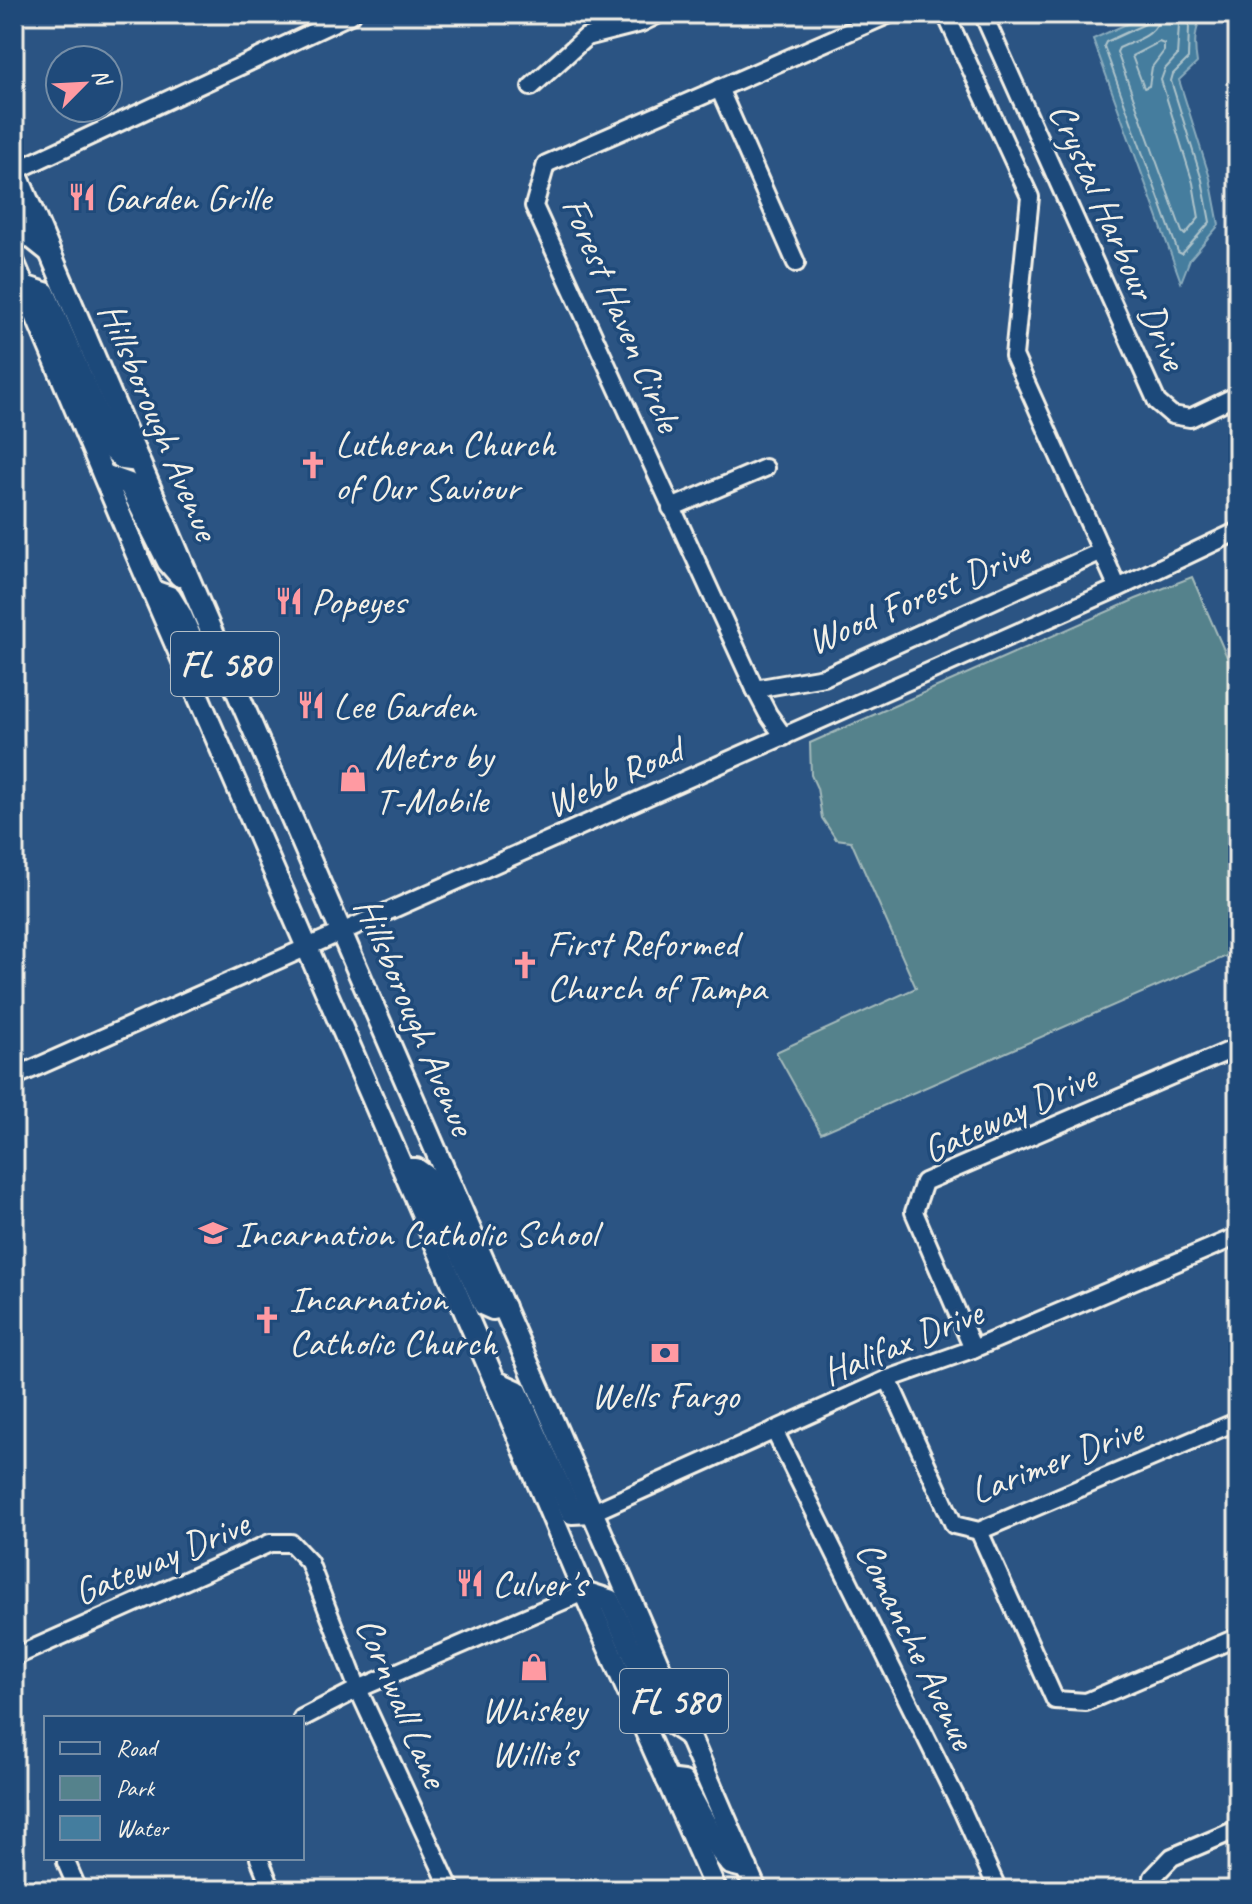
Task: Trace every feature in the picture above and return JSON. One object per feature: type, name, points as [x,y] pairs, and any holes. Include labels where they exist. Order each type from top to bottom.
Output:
[{"type":"main road","name":"Hillsborough Avenue","points":[[15,169],[229,673],[756,1890]]},
{"type":"main road","points":[[14,205],[27,234],[50,253]]},
{"type":"main road","name":"Hillsborough Avenue","points":[[14,263],[584,1592],[716,1890]]},
{"type":"main road","points":[[24,286],[45,293],[114,451],[123,459],[139,461]]},
{"type":"main road","points":[[104,475],[129,484],[168,562],[196,594]]},
{"type":"main road","points":[[153,591],[170,597],[207,674],[229,673]]},
{"type":"main road","points":[[404,1169],[416,1169],[426,1176],[484,1305],[493,1309],[504,1307]]},
{"type":"main road","points":[[495,1381],[517,1391],[572,1513],[593,1512]]},
{"type":"main road","points":[[584,1592],[609,1600],[661,1717],[690,1736]]},
{"type":"main road","points":[[667,1780],[683,1782],[721,1852],[731,1864],[747,1868]]},
{"type":"street","points":[[15,169],[352,14]]},
{"type":"street","points":[[531,87],[586,37],[641,23],[659,14]]},
{"type":"street","name":"Forest Haven Circle","points":[[784,737],[755,689],[534,206],[546,164],[890,14]]},
{"type":"street","points":[[940,14],[946,15],[1030,197],[1014,356],[1118,588]]},
{"type":"street","name":"Crystal Harbour Drive","points":[[983,14],[1157,402],[1172,415],[1190,418],[1238,396]]},
{"type":"street","points":[[719,88],[796,263]]},
{"type":"street","points":[[671,508],[765,468]]},
{"type":"street","name":"Webb Road","points":[[14,1077],[784,737],[1238,531]]},
{"type":"street","name":"Wood Forest Drive","points":[[755,689],[824,677],[1102,551]]},
{"type":"street","name":"Gateway Drive","points":[[973,1349],[914,1212],[924,1182],[1238,1047]]},
{"type":"street","name":"Halifax Drive","points":[[593,1512],[888,1379],[973,1349],[1238,1236]]},
{"type":"street","name":"Larimer Drive","points":[[888,1379],[954,1525],[979,1531],[1238,1421]]},
{"type":"street","name":"Comanche Avenue","points":[[774,1430],[962,1810],[998,1890]]},
{"type":"street","points":[[979,1531],[1055,1700],[1086,1702],[1238,1637]]},
{"type":"street","name":"Gateway Drive","points":[[14,1657],[270,1543],[291,1543]]},
{"type":"street","name":"Cornwall Lane","points":[[291,1543],[309,1562],[358,1689],[451,1890]]},
{"type":"street","points":[[304,1717],[358,1689],[584,1592]]},
{"type":"street","points":[[1152,1890],[1153,1877],[1172,1857],[1238,1829]]},
{"type":"street","points":[[66,1860],[78,1890]]},
{"type":"street","points":[[260,1860],[272,1890]]},
{"type":"green space","points":[[1192,577],[1238,682],[1238,951],[821,1133],[776,1052],[916,988],[851,841],[836,839],[822,818],[817,788],[811,775],[810,743]]},
{"type":"water","points":[[1149,14],[1203,14],[1196,38],[1197,63],[1179,80],[1210,178],[1219,225],[1190,259],[1181,282],[1093,39]]},
{"type":"place","name":"Garden Grille","points":[[82,197]]},
{"type":"place","name":"Lutheran Church of Our Saviour","points":[[313,465]]},
{"type":"place","name":"Popeyes","points":[[289,601]]},
{"type":"place","name":"Lee Garden","points":[[311,705]]},
{"type":"place","name":"Metro by T-Mobile","points":[[353,778]]},
{"type":"place","name":"First Reformed Church of Tampa","points":[[525,965]]},
{"type":"place","name":"Incarnation Catholic School","points":[[213,1233]]},
{"type":"place","name":"Incarnation Catholic Church","points":[[267,1320]]},
{"type":"place","name":"Wells Fargo","points":[[665,1353]]},
{"type":"place","name":"Culver's","points":[[470,1583]]},
{"type":"place","name":"Whiskey Willie's","points":[[534,1667]]}]
